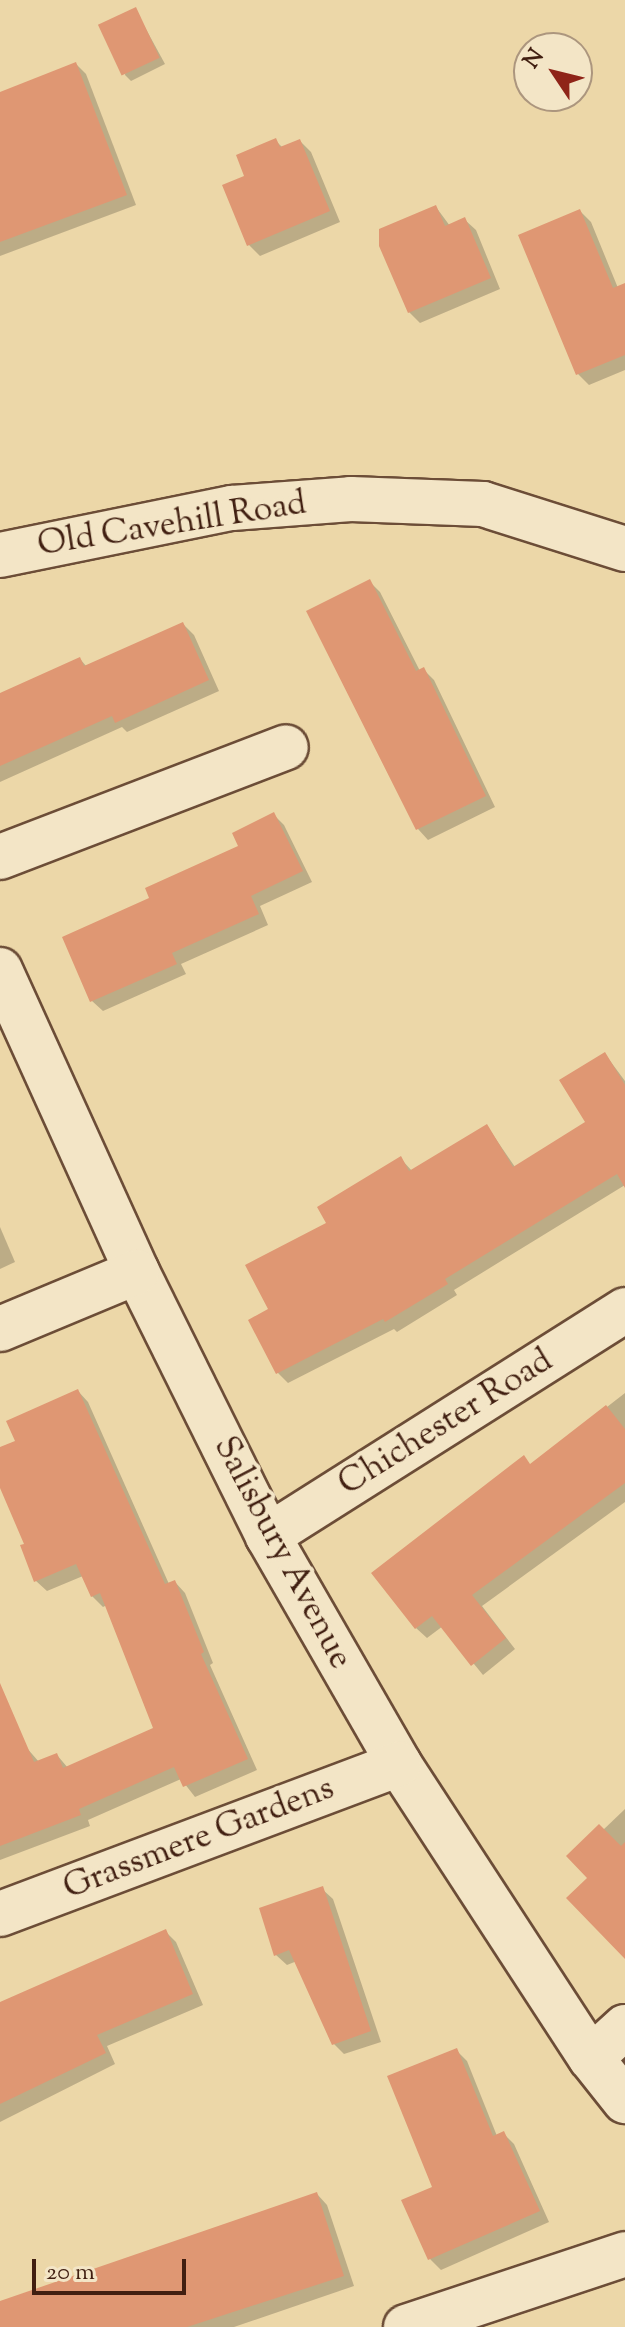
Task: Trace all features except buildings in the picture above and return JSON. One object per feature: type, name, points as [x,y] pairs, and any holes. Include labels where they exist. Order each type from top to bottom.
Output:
[{"type":"street","name":"Old Cavehill Road","points":[[0,555],[232,508],[351,499],[483,504],[625,549]]},
{"type":"street","points":[[0,857],[286,747]]},
{"type":"street","name":"Salisbury Avenue","points":[[0,970],[137,1272],[268,1536],[399,1764],[591,2058],[625,2101]]},
{"type":"street","points":[[0,1329],[137,1272]]},
{"type":"street","name":"Chichester Road","points":[[268,1536],[625,1310]]},
{"type":"street","name":"Grassmere Gardens","points":[[0,1914],[399,1764]]},
{"type":"street","points":[[591,2058],[625,2027]]},
{"type":"street","points":[[406,2327],[625,2254]]}]
